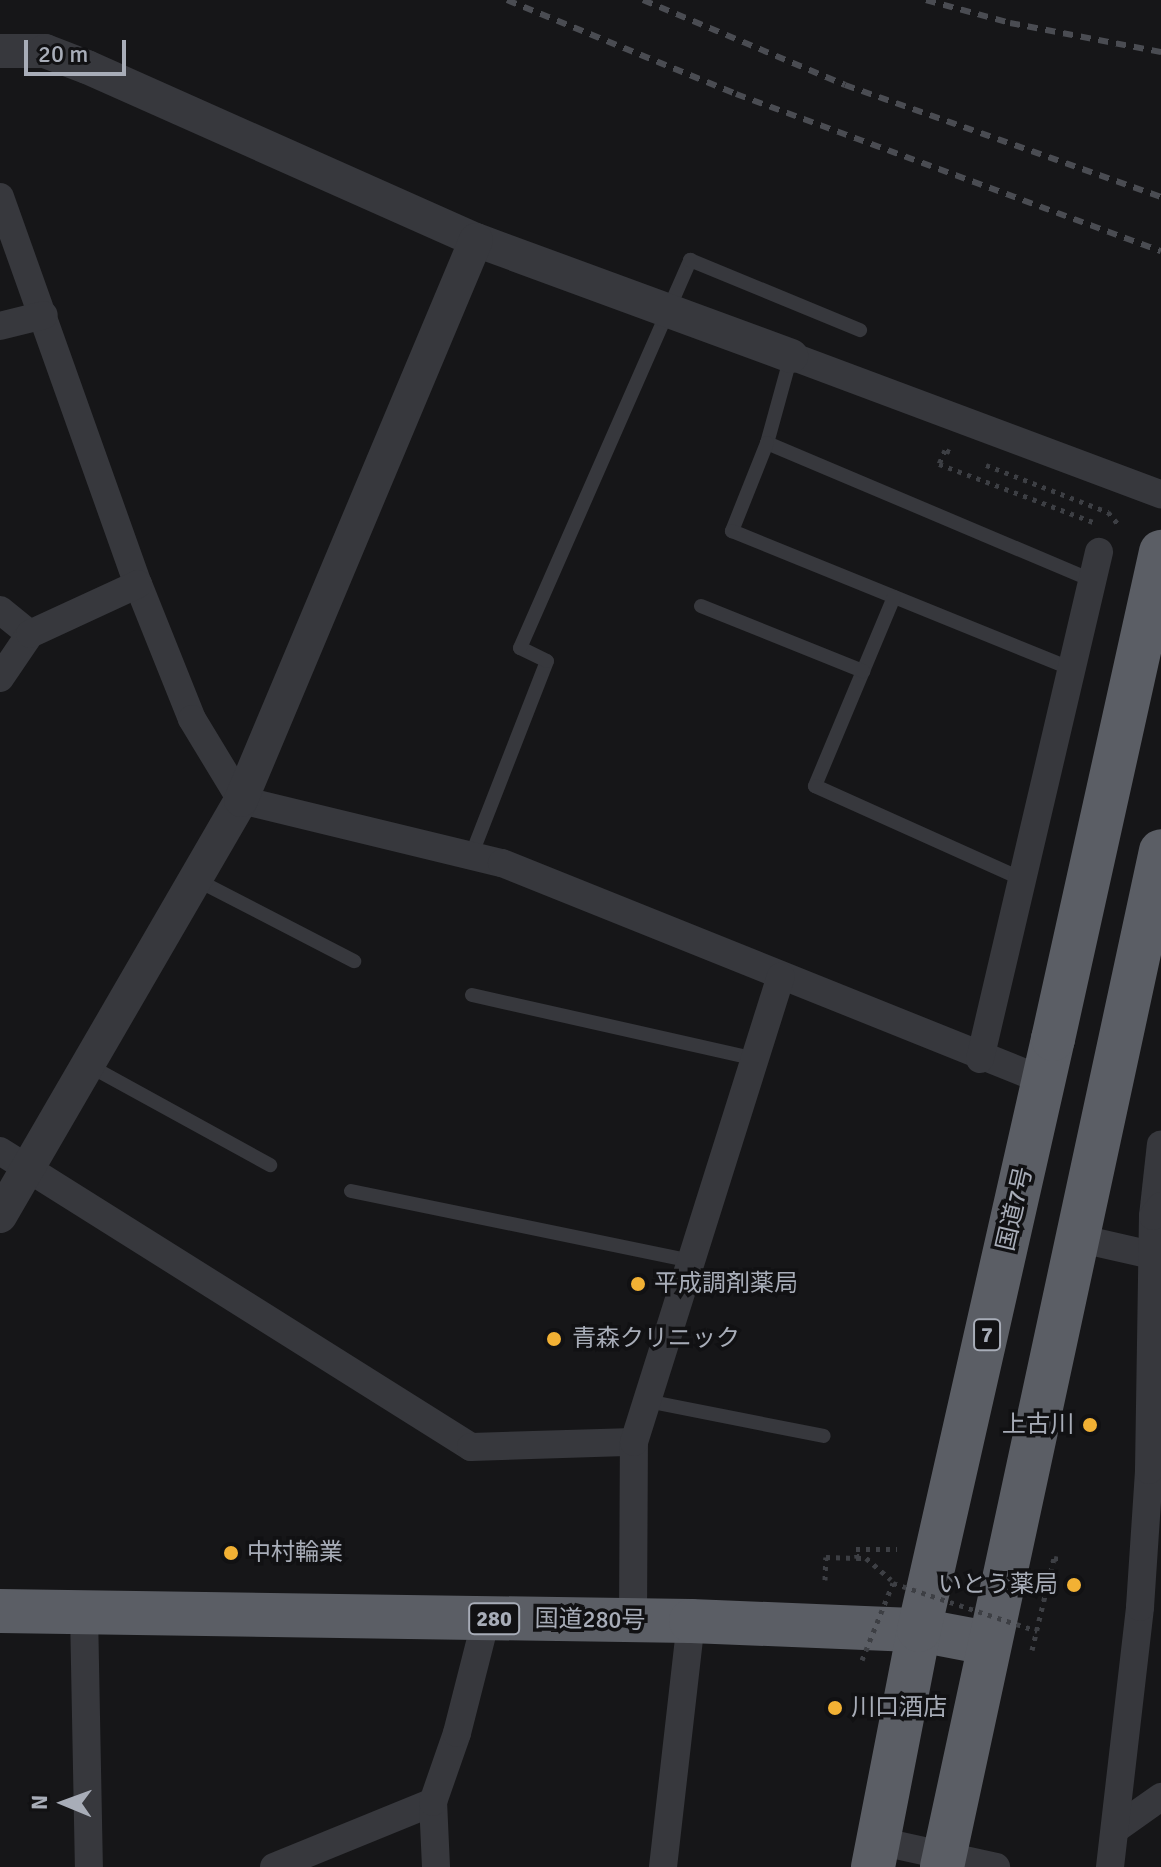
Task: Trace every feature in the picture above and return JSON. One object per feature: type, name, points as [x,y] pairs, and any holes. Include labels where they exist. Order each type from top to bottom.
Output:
[{"type":"highway","name":"国道7号","points":[[876,1854],[919,1630],[1045,1081],[1161,552]]},
{"type":"highway","points":[[943,1860],[987,1643],[1161,851]]},
{"type":"highway","name":"国道280号","points":[[0,1611],[691,1621],[919,1630],[987,1643]]},
{"type":"street","points":[[0,51],[45,51],[87,67],[476,240],[1161,494]]},
{"type":"street","points":[[0,197],[9,245],[44,315],[138,584],[192,719],[241,800],[502,863],[980,1059],[1045,1081]]},
{"type":"street","points":[[0,1216],[13,1158],[87,1065],[241,800],[476,240]]},
{"type":"street","points":[[0,326],[44,315]]},
{"type":"street","points":[[980,1059],[1099,552]]},
{"type":"street","points":[[0,678],[30,634],[138,584]]},
{"type":"street","points":[[0,610],[30,634]]},
{"type":"street","points":[[633,1620],[634,1442],[781,977]]},
{"type":"street","points":[[1110,1867],[1117,1828],[1149,1470],[1151,1255],[1161,1144]]},
{"type":"street","points":[[13,1158],[471,1447],[634,1442]]},
{"type":"street","points":[[1077,1238],[1151,1255]]},
{"type":"street","points":[[84,1612],[89,1867]]},
{"type":"street","points":[[436,1867],[433,1802],[457,1733],[486,1619]]},
{"type":"street","points":[[663,1867],[691,1621]]},
{"type":"street","points":[[1117,1828],[1161,1797]]},
{"type":"street","points":[[274,1867],[433,1802]]},
{"type":"street","points":[[876,1854],[996,1867]]},
{"type":"lane","points":[[471,856],[547,661],[520,648],[690,260],[860,330]]},
{"type":"lane","points":[[791,356],[767,443],[732,531],[1070,668]]},
{"type":"lane","points":[[767,443],[1092,580]]},
{"type":"lane","points":[[894,597],[815,786],[1022,879]]},
{"type":"lane","points":[[701,606],[863,671]]},
{"type":"lane","points":[[197,880],[354,961]]},
{"type":"lane","points":[[472,995],[755,1059]]},
{"type":"lane","points":[[87,1065],[270,1165]]},
{"type":"lane","points":[[351,1191],[691,1261]]},
{"type":"lane","points":[[647,1401],[824,1436]]},
{"type":"path","points":[[960,455],[945,450],[939,464],[1092,520]]},
{"type":"path","points":[[975,461],[1108,512],[1119,525]]},
{"type":"path","points":[[857,1558],[856,1549],[897,1549]]},
{"type":"path","points":[[825,1580],[826,1557],[866,1558],[893,1583],[1037,1631]]},
{"type":"path","points":[[1029,1659],[1054,1558],[1059,1559]]},
{"type":"path","points":[[866,1672],[862,1660],[893,1583]]},
{"type":"path","points":[[848,1659],[862,1660]]},
{"type":"railway","points":[[507,0],[736,94],[1161,251]]},
{"type":"railway","points":[[643,0],[845,85],[1161,197]]},
{"type":"railway","points":[[926,0],[1010,23],[1161,52]]},
{"type":"place","name":"平成調剤薬局","points":[[638,1284]]},
{"type":"place","name":"青森クリニック","points":[[554,1339]]},
{"type":"place","name":"上古川","points":[[1090,1425]]},
{"type":"place","name":"中村輪業","points":[[231,1553]]},
{"type":"place","name":"いとう薬局","points":[[1074,1585]]},
{"type":"place","name":"川口酒店","points":[[835,1708]]}]
